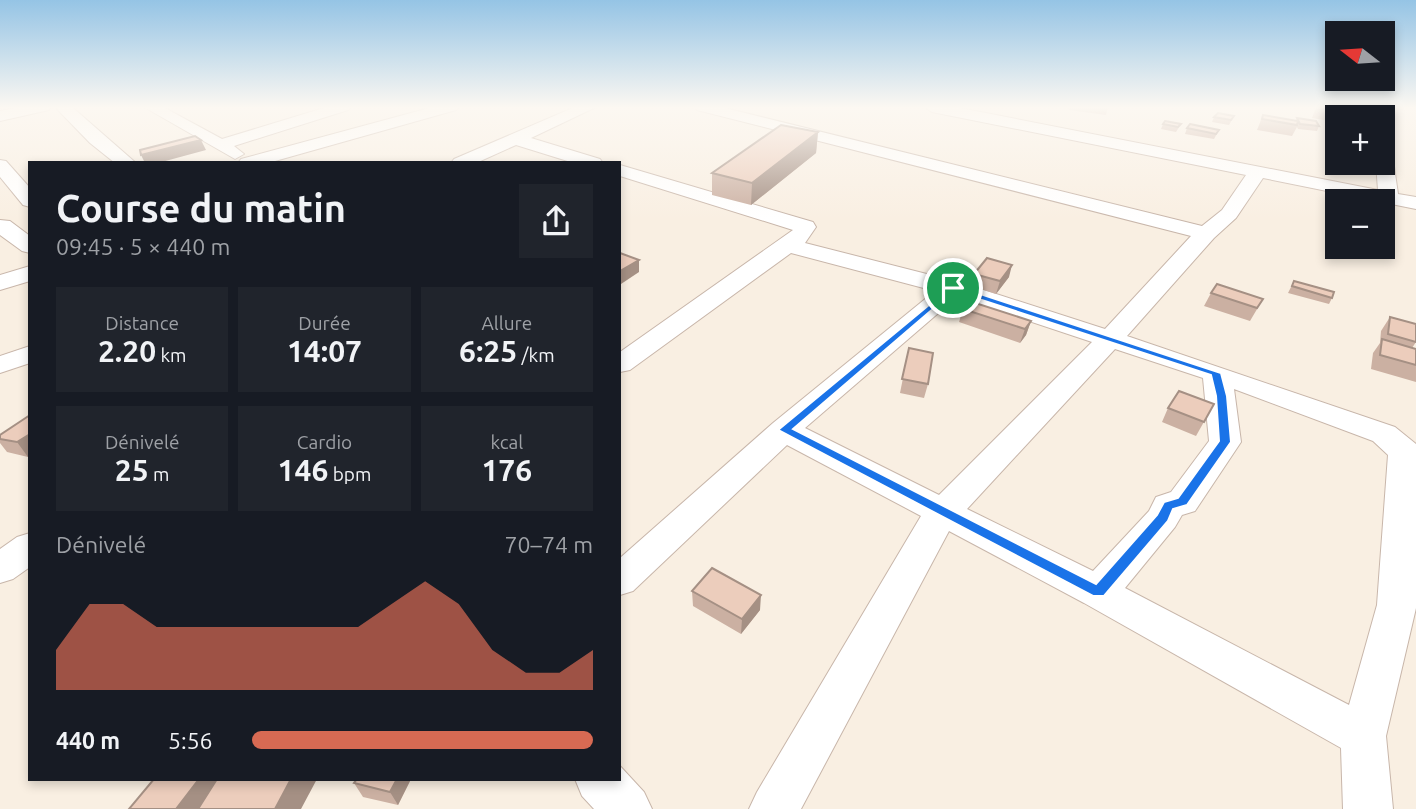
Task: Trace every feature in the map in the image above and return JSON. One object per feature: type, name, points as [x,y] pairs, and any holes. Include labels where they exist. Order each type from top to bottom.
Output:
[{"type":"street","points":[[103,145],[124,161]]},
{"type":"street","points":[[220,145],[244,161]]},
{"type":"street","points":[[254,161],[313,145]]},
{"type":"street","points":[[464,161],[501,145]]},
{"type":"street","points":[[533,145],[587,161]]},
{"type":"street","points":[[854,145],[1206,233]]},
{"type":"street","points":[[1118,145],[1341,189]]},
{"type":"street","points":[[0,165],[28,199]]},
{"type":"street","points":[[621,170],[804,227],[802,235],[621,363]]},
{"type":"street","points":[[774,809],[941,513],[961,491],[981,476],[993,458],[1111,338],[1206,233],[1229,214],[1257,173]]},
{"type":"street","points":[[1395,199],[1416,203]]},
{"type":"street","points":[[1,226],[28,219]]},
{"type":"street","points":[[1,226],[28,245]]},
{"type":"street","points":[[788,245],[953,288],[1216,373],[1384,433],[1404,451],[1397,605],[1363,736],[1368,809]]},
{"type":"street","points":[[0,283],[28,274]]},
{"type":"street","points":[[621,579],[784,430],[953,288]]},
{"type":"street","points":[[621,334],[645,345]]},
{"type":"street","points":[[0,365],[28,355]]},
{"type":"street","points":[[1098,592],[1163,518],[1168,506],[1183,502],[1225,442],[1216,373]]},
{"type":"street","points":[[784,430],[847,460],[941,513],[1098,592],[1363,736]]},
{"type":"street","points":[[0,568],[28,548]]},
{"type":"street","points":[[601,781],[627,809]]},
{"type":"building","points":[[161,145],[182,145],[141,155],[140,150]]},
{"type":"building","points":[[753,145],[801,145],[752,183],[712,173]]},
{"type":"building","points":[[621,253],[639,260],[621,270]]},
{"type":"building","points":[[987,258],[1012,265],[1000,281],[974,274]]},
{"type":"building","points":[[1294,281],[1334,292],[1332,298],[1292,286]]},
{"type":"building","points":[[1217,284],[1263,299],[1257,308],[1211,293]]},
{"type":"building","points":[[969,301],[1031,321],[1025,329],[963,309]]},
{"type":"building","points":[[1390,317],[1416,324],[1416,342],[1388,334]]},
{"type":"building","points":[[1382,339],[1416,349],[1416,365],[1380,355]]},
{"type":"building","points":[[909,348],[933,353],[928,384],[902,379]]},
{"type":"building","points":[[1179,391],[1214,404],[1204,422],[1168,408]]},
{"type":"building","points":[[28,416],[28,435],[17,442],[0,439],[0,435]]},
{"type":"building","points":[[712,568],[761,595],[742,619],[692,591]]},
{"type":"building","points":[[152,781],[197,781],[176,809],[129,809]]},
{"type":"building","points":[[216,781],[290,781],[275,809],[198,809]]},
{"type":"building","points":[[356,781],[396,781],[390,792],[354,783]]},
{"type":"route","points":[[953,288],[1216,373],[1225,442],[1183,502],[1168,506],[1163,518],[1098,592],[941,513],[847,460],[784,430],[953,288]]}]
